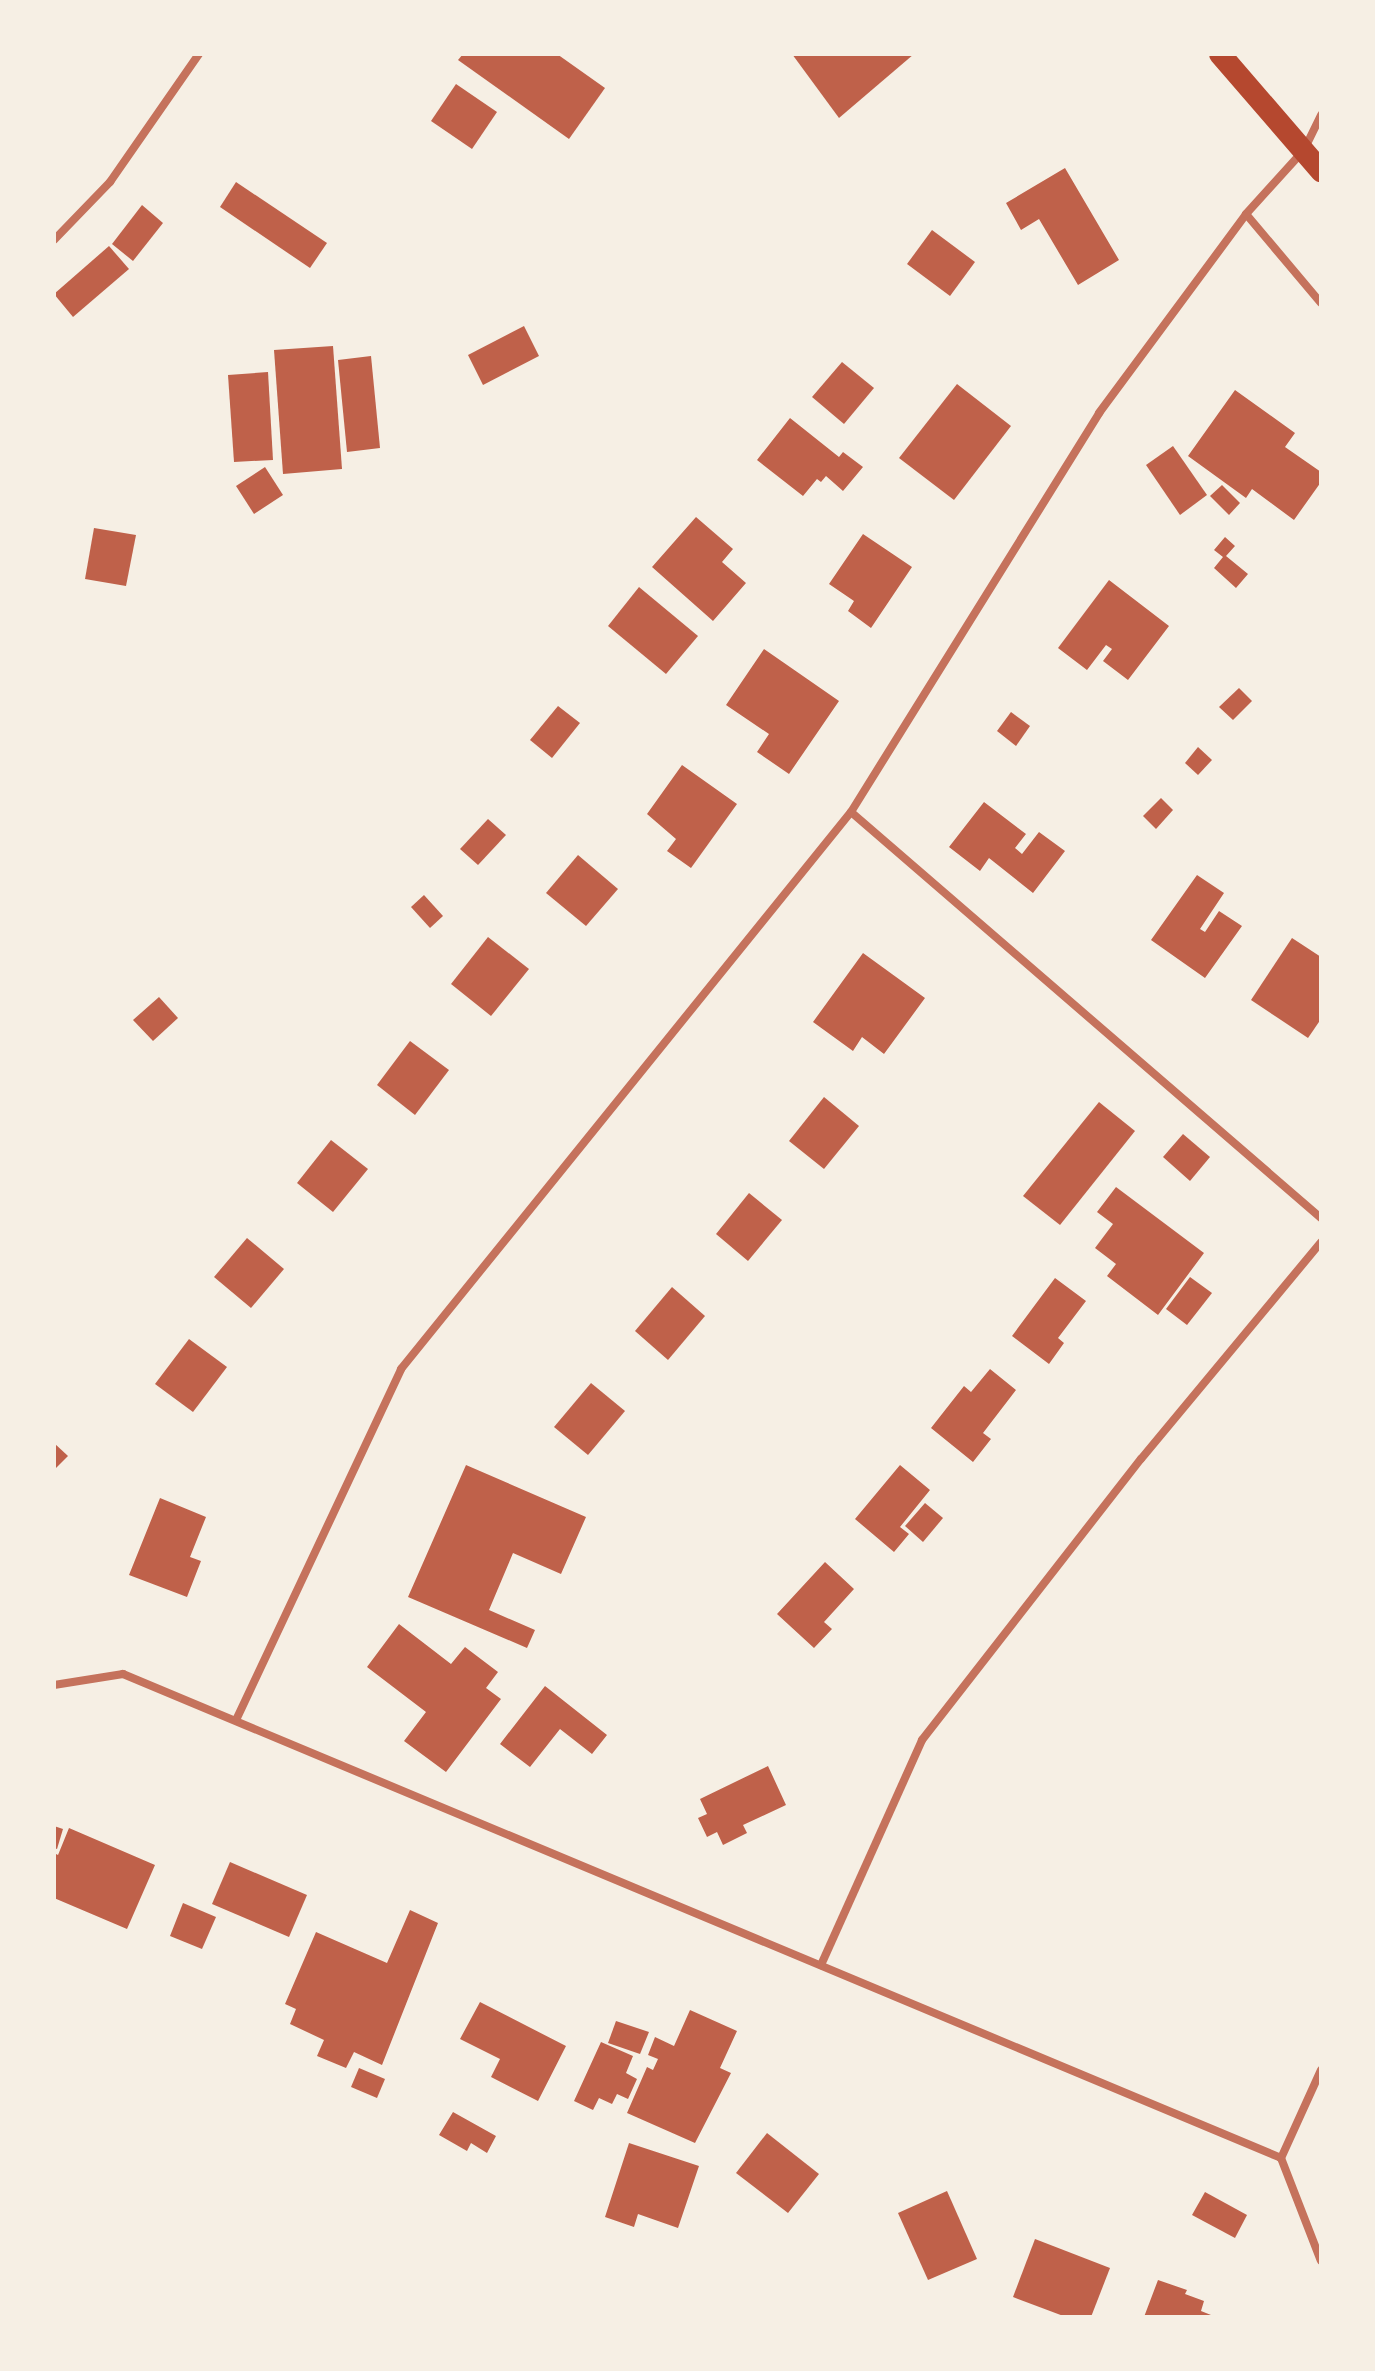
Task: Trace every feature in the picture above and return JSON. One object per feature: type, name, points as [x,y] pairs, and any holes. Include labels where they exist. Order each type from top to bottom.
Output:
[{"type":"highway","points":[[1220,54],[1321,171]]},
{"type":"street","points":[[54,240],[110,182],[199,54]]},
{"type":"street","points":[[237,1718],[401,1369],[851,812],[1099,413],[1246,214],[1304,150],[1321,115]]},
{"type":"street","points":[[1246,214],[1321,303]]},
{"type":"street","points":[[851,812],[1321,1218]]},
{"type":"street","points":[[821,1965],[922,1740],[1141,1459],[1321,1242]]},
{"type":"street","points":[[54,1685],[123,1674],[237,1718],[1281,2158]]},
{"type":"street","points":[[1321,2070],[1281,2158],[1321,2261]]},
{"type":"building","points":[[463,54],[557,54],[605,88],[569,139],[458,60]]},
{"type":"building","points":[[792,54],[914,54],[839,118]]},
{"type":"building","points":[[456,84],[497,112],[472,149],[431,121]]},
{"type":"building","points":[[1065,168],[1119,260],[1078,285],[1039,219],[1021,230],[1006,203]]},
{"type":"building","points":[[236,182],[327,243],[310,268],[220,207]]},
{"type":"building","points":[[142,205],[163,223],[133,261],[112,244]]},
{"type":"building","points":[[932,230],[975,262],[950,296],[907,264]]},
{"type":"building","points":[[109,246],[129,269],[73,317],[54,294]]},
{"type":"building","points":[[524,326],[539,356],[483,385],[468,355]]},
{"type":"building","points":[[333,346],[342,469],[283,474],[274,350]]},
{"type":"building","points":[[371,356],[380,448],[347,452],[338,360]]},
{"type":"building","points":[[842,362],[874,388],[844,424],[812,397]]},
{"type":"building","points":[[268,372],[273,460],[234,462],[228,375]]},
{"type":"building","points":[[957,384],[1011,426],[954,500],[899,458]]},
{"type":"building","points":[[1235,390],[1295,433],[1285,447],[1321,472],[1321,482],[1294,520],[1252,489],[1246,498],[1188,456]]},
{"type":"building","points":[[790,418],[839,457],[843,452],[863,467],[843,491],[826,476],[821,482],[817,479],[803,496],[757,460]]},
{"type":"building","points":[[1173,446],[1207,495],[1180,515],[1146,465]]},
{"type":"building","points":[[265,467],[283,495],[254,514],[236,486]]},
{"type":"building","points":[[1222,485],[1240,503],[1229,515],[1210,496]]},
{"type":"building","points":[[696,517],[733,549],[722,562],[746,583],[713,621],[652,567]]},
{"type":"building","points":[[94,528],[136,535],[126,586],[85,579]]},
{"type":"building","points":[[863,534],[912,567],[871,628],[848,611],[854,601],[829,584]]},
{"type":"building","points":[[1225,537],[1235,546],[1226,556],[1248,574],[1236,588],[1214,568],[1223,557],[1214,550]]},
{"type":"building","points":[[1109,580],[1169,626],[1128,680],[1103,661],[1112,649],[1106,645],[1087,670],[1058,648]]},
{"type":"building","points":[[639,587],[698,636],[666,674],[608,626]]},
{"type":"building","points":[[764,649],[839,701],[789,774],[757,752],[769,734],[726,705]]},
{"type":"building","points":[[1239,688],[1252,701],[1233,720],[1219,707]]},
{"type":"building","points":[[558,706],[580,723],[552,758],[530,740]]},
{"type":"building","points":[[1011,712],[1030,726],[1016,746],[997,731]]},
{"type":"building","points":[[1198,747],[1212,760],[1198,775],[1185,763]]},
{"type":"building","points":[[682,765],[737,804],[691,868],[667,851],[676,839],[647,814]]},
{"type":"building","points":[[1161,798],[1173,810],[1156,829],[1143,816]]},
{"type":"building","points":[[984,802],[1026,834],[1015,848],[1022,854],[1039,832],[1065,851],[1033,893],[989,858],[980,871],[949,847]]},
{"type":"building","points":[[488,819],[506,835],[478,865],[460,849]]},
{"type":"building","points":[[578,855],[618,889],[586,926],[546,893]]},
{"type":"building","points":[[1197,875],[1224,893],[1200,929],[1205,932],[1219,911],[1242,926],[1205,978],[1151,940]]},
{"type":"building","points":[[424,895],[443,916],[430,928],[411,907]]},
{"type":"building","points":[[488,937],[529,969],[491,1016],[451,984]]},
{"type":"building","points":[[1292,938],[1321,957],[1321,1019],[1308,1038],[1251,1000]]},
{"type":"building","points":[[863,953],[925,998],[884,1054],[862,1037],[853,1051],[813,1022]]},
{"type":"building","points":[[159,997],[178,1018],[153,1041],[133,1020]]},
{"type":"building","points":[[410,1041],[449,1070],[415,1115],[377,1085]]},
{"type":"building","points":[[824,1097],[859,1126],[824,1169],[789,1141]]},
{"type":"building","points":[[1099,1102],[1135,1131],[1060,1225],[1023,1196]]},
{"type":"building","points":[[1183,1134],[1210,1157],[1190,1181],[1163,1157]]},
{"type":"building","points":[[331,1140],[368,1169],[333,1212],[297,1183]]},
{"type":"building","points":[[1116,1187],[1204,1253],[1158,1315],[1107,1276],[1116,1264],[1095,1248],[1113,1224],[1097,1212]]},
{"type":"building","points":[[749,1193],[782,1220],[748,1261],[716,1234]]},
{"type":"building","points":[[247,1238],[284,1269],[251,1308],[214,1277]]},
{"type":"building","points":[[1190,1277],[1212,1293],[1187,1325],[1166,1309]]},
{"type":"building","points":[[1055,1278],[1086,1301],[1058,1338],[1064,1343],[1049,1364],[1012,1336]]},
{"type":"building","points":[[672,1287],[705,1316],[668,1360],[635,1331]]},
{"type":"building","points":[[189,1339],[227,1367],[193,1412],[155,1384]]},
{"type":"building","points":[[990,1369],[1016,1390],[983,1433],[991,1439],[973,1462],[931,1428],[964,1386],[971,1392]]},
{"type":"building","points":[[591,1383],[625,1411],[588,1455],[554,1427]]},
{"type":"building","points":[[54,1443],[68,1456],[54,1470]]},
{"type":"building","points":[[466,1465],[586,1517],[561,1574],[513,1553],[489,1610],[535,1630],[527,1648],[408,1597]]},
{"type":"building","points":[[900,1465],[930,1490],[900,1527],[909,1534],[894,1552],[855,1519]]},
{"type":"building","points":[[160,1498],[206,1517],[190,1557],[201,1561],[187,1597],[129,1575]]},
{"type":"building","points":[[925,1503],[943,1518],[923,1542],[905,1526]]},
{"type":"building","points":[[825,1562],[854,1589],[824,1622],[832,1629],[814,1648],[777,1614]]},
{"type":"building","points":[[399,1624],[451,1664],[465,1647],[498,1672],[486,1688],[501,1699],[446,1772],[404,1741],[426,1712],[367,1667]]},
{"type":"building","points":[[545,1686],[607,1735],[592,1754],[560,1729],[530,1767],[500,1744]]},
{"type":"building","points":[[768,1766],[786,1805],[743,1825],[747,1833],[723,1845],[717,1832],[707,1837],[698,1818],[707,1814],[700,1799]]},
{"type":"building","points":[[54,1826],[63,1829],[57,1849],[54,1848]]},
{"type":"building","points":[[69,1828],[155,1865],[127,1929],[54,1898],[54,1853],[58,1855]]},
{"type":"building","points":[[230,1862],[307,1895],[289,1937],[212,1904]]},
{"type":"building","points":[[183,1903],[216,1917],[202,1949],[170,1936]]},
{"type":"building","points":[[410,1910],[438,1923],[382,2065],[354,2052],[346,2068],[317,2056],[324,2040],[290,2024],[296,2009],[285,2004],[316,1932],[387,1963]]},
{"type":"building","points":[[480,2002],[566,2046],[538,2101],[491,2077],[500,2059],[460,2039]]},
{"type":"building","points":[[690,2010],[737,2031],[720,2068],[731,2073],[695,2143],[627,2113],[647,2067],[653,2070],[658,2059],[648,2055],[655,2037],[674,2046]]},
{"type":"building","points":[[616,2021],[649,2032],[640,2054],[608,2043]]},
{"type":"building","points":[[601,2042],[633,2056],[626,2073],[637,2079],[628,2099],[617,2094],[612,2104],[599,2098],[593,2110],[574,2101]]},
{"type":"building","points":[[359,2068],[385,2079],[377,2098],[351,2087]]},
{"type":"building","points":[[453,2112],[496,2136],[487,2153],[471,2143],[467,2151],[439,2135]]},
{"type":"building","points":[[767,2133],[819,2174],[788,2213],[736,2173]]},
{"type":"building","points":[[629,2143],[699,2166],[678,2228],[638,2214],[634,2227],[605,2217]]},
{"type":"building","points":[[947,2191],[977,2259],[928,2280],[898,2213]]},
{"type":"building","points":[[1205,2192],[1247,2215],[1235,2238],[1192,2215]]},
{"type":"building","points":[[1035,2239],[1110,2268],[1091,2317],[1066,2317],[1013,2297]]},
{"type":"building","points":[[1158,2280],[1187,2290],[1185,2294],[1204,2301],[1201,2311],[1216,2317],[1144,2317]]}]
